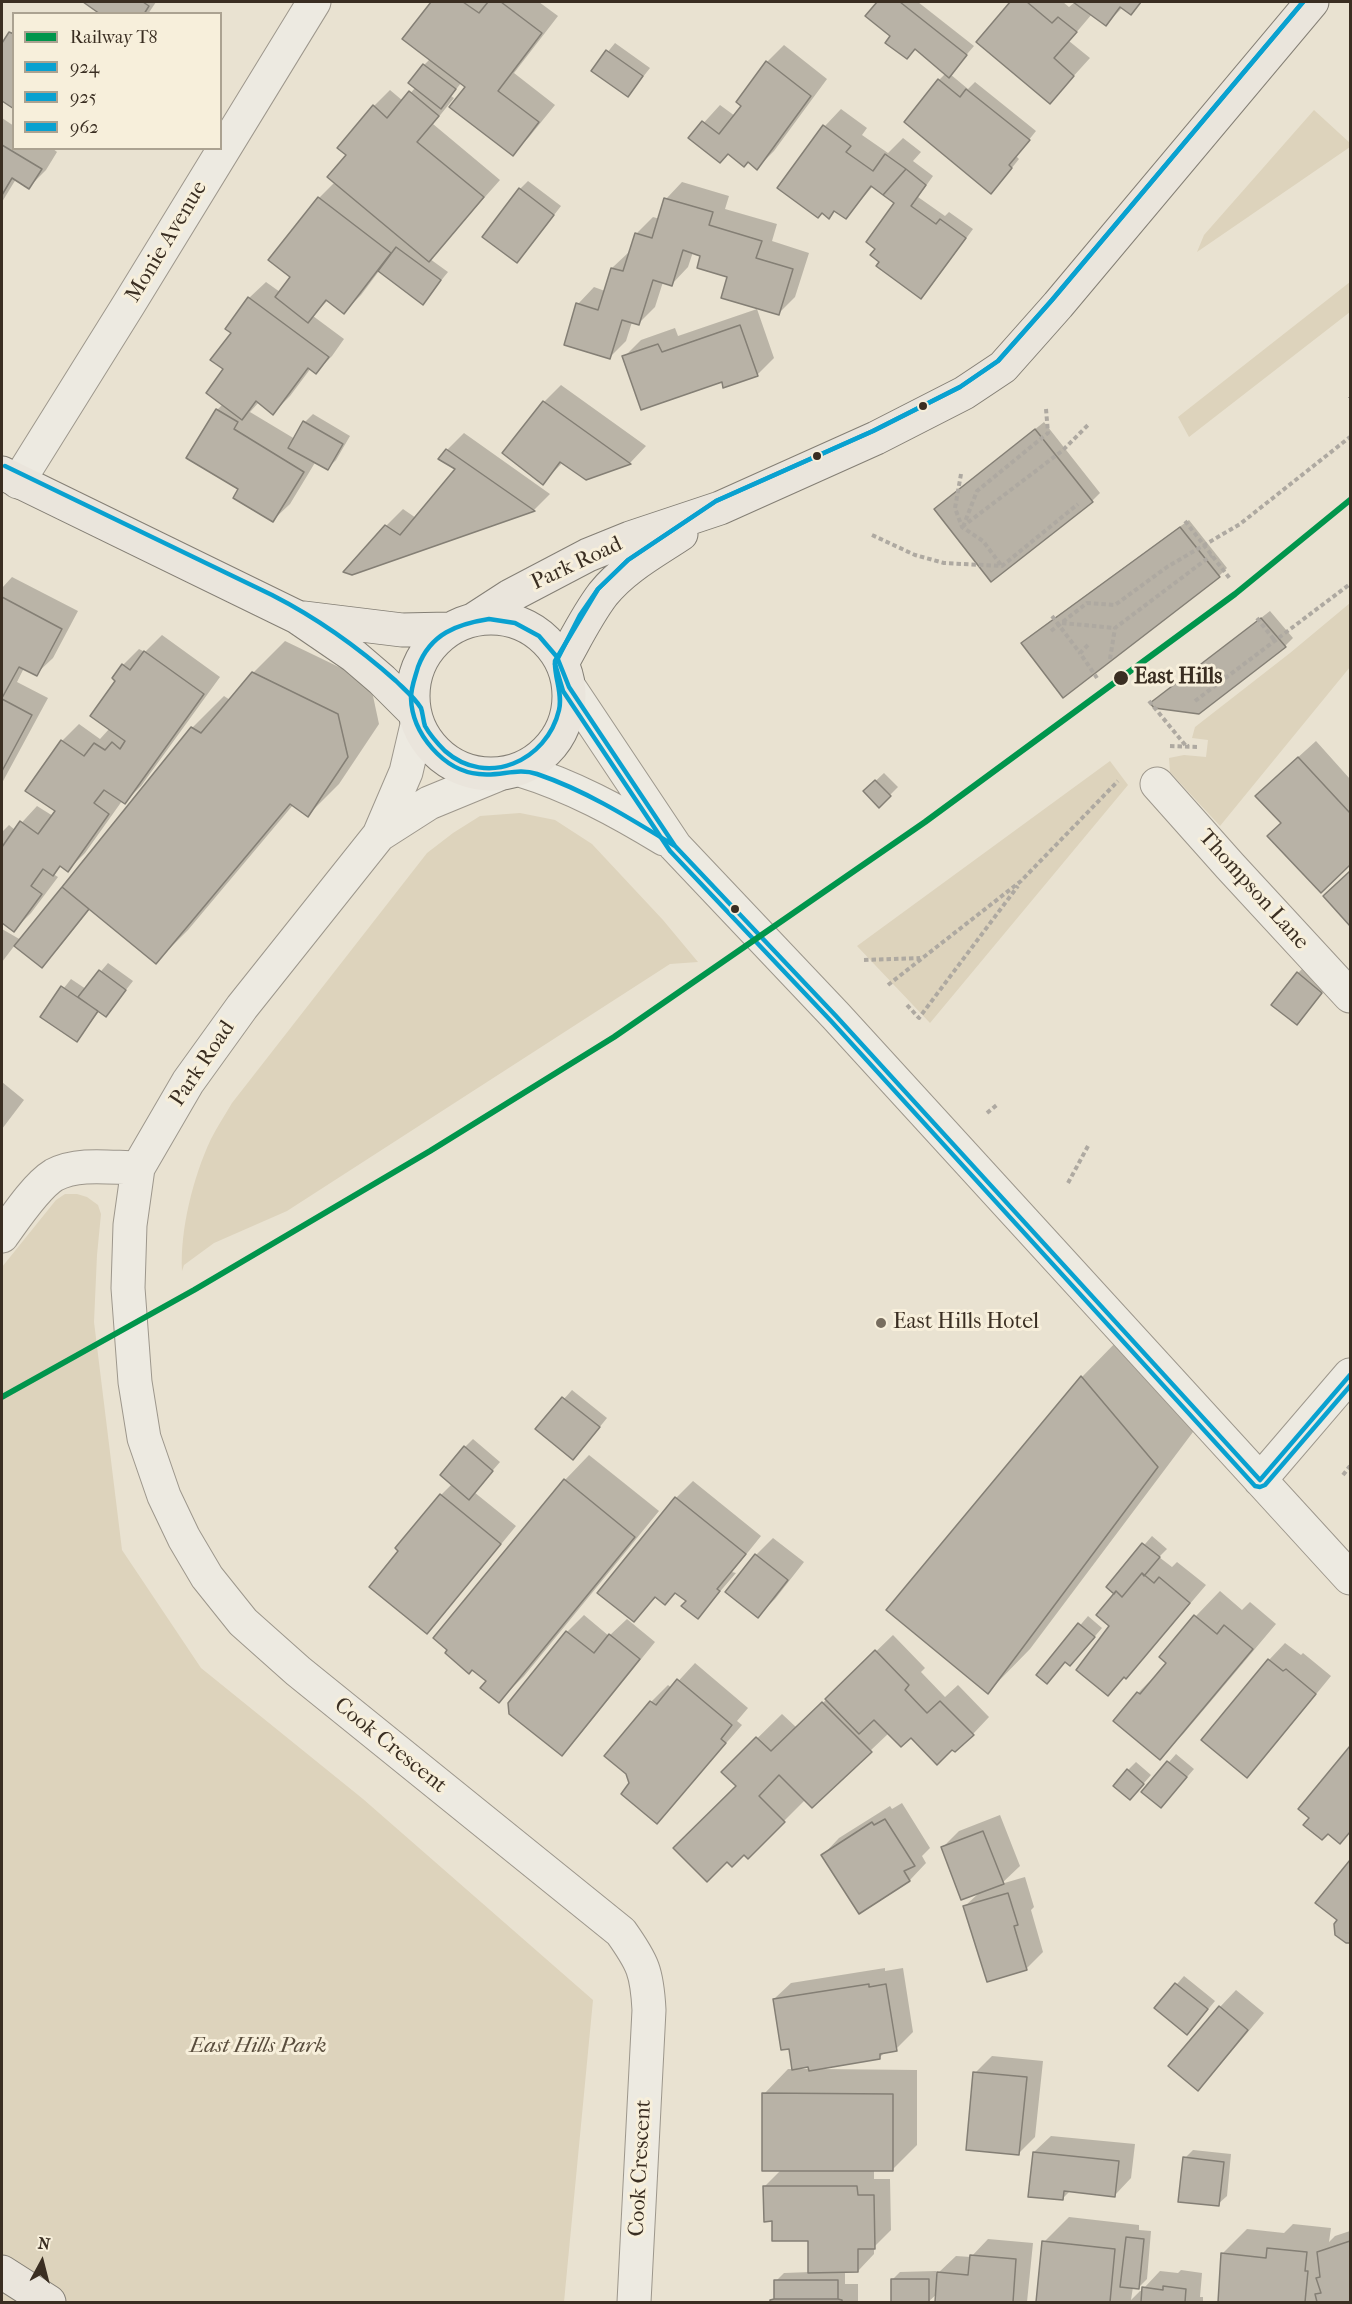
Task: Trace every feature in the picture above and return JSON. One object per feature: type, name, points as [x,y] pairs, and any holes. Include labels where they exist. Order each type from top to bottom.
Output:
[{"type":"main road","name":"Park Road","points":[[461,625],[588,555],[630,538],[720,508],[876,438],[964,393],[1003,367],[1050,315],[1312,2]]},
{"type":"main road","points":[[10,477],[297,616],[354,656],[382,680],[415,718],[430,747],[448,763],[472,773],[509,772],[538,760],[553,745],[564,728],[569,708],[566,675],[547,641],[525,625],[500,618],[461,625],[402,630],[365,627],[297,616]]},
{"type":"main road","name":"Park Road","points":[[566,675],[586,619],[604,593],[632,566],[720,508]]},
{"type":"main road","points":[[415,718],[412,688],[418,664],[431,644],[461,625]]},
{"type":"main road","points":[[2,2272],[49,2302]]},
{"type":"street","name":"Monie Avenue","points":[[222,146],[314,2]]},
{"type":"street","name":"Monie Avenue","points":[[10,477],[219,150]]},
{"type":"street","points":[[566,675],[675,846],[844,1025],[1350,1578]]},
{"type":"street","name":"Park Road","points":[[138,1168],[188,1082],[242,1007],[379,835],[397,798],[406,772],[415,718]]},
{"type":"street","points":[[509,772],[551,779],[628,817],[675,846]]},
{"type":"street","name":"Park Road","points":[[379,835],[429,803],[509,772]]},
{"type":"street","name":"Thompson Lane","points":[[1157,784],[1350,996]]},
{"type":"street","points":[[2,1236],[39,1190],[54,1176],[87,1167],[138,1168]]},
{"type":"street","name":"Cook Crescent","points":[[138,1168],[130,1225],[128,1288],[135,1382],[144,1438],[164,1496],[184,1538],[207,1577],[243,1622],[298,1671],[621,1932],[639,1957],[648,1983],[649,2010],[634,2302]]},
{"type":"street","points":[[1260,1480],[1350,1375]]},
{"type":"path","points":[[962,527],[977,491],[1048,433],[1046,409]]},
{"type":"path","points":[[962,527],[1062,451],[1089,424]]},
{"type":"path","points":[[1052,631],[1087,603],[1115,605],[1167,567],[1240,524],[1350,437]]},
{"type":"path","points":[[960,474],[954,508],[962,527],[983,541],[1002,566]]},
{"type":"path","points":[[872,535],[915,555],[944,563],[1002,566],[1078,504]]},
{"type":"path","points":[[1185,521],[1231,580]]},
{"type":"path","points":[[1061,623],[1115,628],[1212,555]]},
{"type":"path","points":[[1195,701],[1350,584]]},
{"type":"path","points":[[1052,616],[1097,678]]},
{"type":"path","points":[[1257,618],[1276,642],[1266,650]]},
{"type":"path","points":[[1110,659],[1115,628]]},
{"type":"path","points":[[1072,657],[1088,645],[1080,653]]},
{"type":"path","points":[[1149,700],[1186,746],[1199,747]]},
{"type":"path","points":[[907,1005],[919,1018],[1021,881],[1121,778]]},
{"type":"path","points":[[888,985],[1021,881]]},
{"type":"path","points":[[864,960],[921,958]]},
{"type":"path","points":[[987,1113],[998,1104]]},
{"type":"path","points":[[1068,1183],[1088,1146]]},
{"type":"path","points":[[1343,1475],[1350,1466]]},
{"type":"green space","points":[[1314,110],[1350,143],[1350,147],[1197,252],[1204,235]]},
{"type":"green space","points":[[1350,282],[1350,312],[1189,437],[1178,417]]},
{"type":"green space","points":[[1350,603],[1350,667],[1220,826],[1170,772],[1169,758],[1184,755],[1206,757],[1208,740],[1192,738],[1195,727]]},
{"type":"green space","points":[[1110,761],[1128,785],[930,1023],[857,946]]},
{"type":"green space","points":[[520,813],[555,820],[592,844],[663,920],[698,962],[670,964],[287,1211],[214,1243],[184,1265],[182,1271],[183,1238],[193,1187],[211,1139],[232,1103],[427,853],[480,816]]},
{"type":"green space","name":"East Hills Park","points":[[65,1194],[87,1197],[98,1205],[101,1214],[94,1322],[122,1550],[201,1668],[363,1799],[593,2000],[564,2302],[2,2302],[2,1267],[56,1200]]},
{"type":"building","points":[[83,2],[143,2],[149,6],[145,12],[97,12]]},
{"type":"building","points":[[431,2],[463,2],[479,13],[488,2],[501,2],[542,33],[498,91],[539,122],[513,156],[449,107],[465,87],[402,39]]},
{"type":"building","points":[[877,2],[900,2],[967,55],[949,78],[915,49],[907,59],[885,43],[890,36],[865,16]]},
{"type":"building","points":[[1010,2],[1027,2],[1052,23],[1058,17],[1077,32],[1054,58],[1074,76],[1050,104],[976,42]]},
{"type":"building","points":[[1073,2],[1141,2],[1131,15],[1120,7],[1106,26]]},
{"type":"building","points":[[9,32],[12,33],[12,108],[2,101],[2,43]]},
{"type":"building","points":[[606,50],[643,76],[628,97],[591,71]]},
{"type":"building","points":[[766,61],[811,96],[757,170],[748,162],[744,167],[728,154],[720,163],[688,138],[702,121],[719,134],[741,106],[736,102]]},
{"type":"building","points":[[423,64],[456,89],[441,109],[408,83]]},
{"type":"building","points":[[938,79],[960,97],[966,89],[1030,140],[1009,165],[1012,168],[991,194],[904,122]]},
{"type":"building","points":[[409,91],[439,116],[417,142],[484,197],[429,262],[327,177],[346,155],[337,148],[373,105],[387,118]]},
{"type":"building","points":[[823,125],[851,146],[846,152],[873,171],[885,154],[906,169],[883,195],[871,186],[846,219],[834,211],[829,219],[822,213],[818,218],[777,188]]},
{"type":"building","points":[[2,145],[42,169],[29,189],[12,178],[2,195]]},
{"type":"building","points":[[906,169],[926,185],[911,206],[936,224],[940,219],[966,238],[921,299],[876,266],[879,262],[870,255],[875,249],[866,242],[894,203],[883,195]]},
{"type":"building","points":[[519,188],[554,215],[517,263],[482,237]]},
{"type":"building","points":[[318,197],[391,253],[344,314],[326,300],[308,323],[275,297],[290,277],[268,260]]},
{"type":"building","points":[[664,198],[713,212],[709,225],[762,241],[756,258],[793,269],[779,315],[721,298],[727,277],[697,268],[700,256],[683,250],[672,286],[653,280],[639,325],[622,320],[610,359],[564,345],[576,303],[598,310],[611,268],[623,271],[635,233],[652,238]]},
{"type":"building","points":[[396,247],[441,280],[423,305],[378,271]]},
{"type":"building","points":[[248,297],[329,357],[316,374],[308,368],[273,415],[256,401],[242,420],[206,393],[223,369],[210,360],[231,333],[225,329]]},
{"type":"building","points":[[740,325],[758,376],[723,388],[722,382],[641,410],[622,356],[658,344],[662,352]]},
{"type":"building","points":[[543,401],[631,464],[586,480],[560,462],[543,485],[502,453]]},
{"type":"building","points":[[216,409],[238,422],[234,429],[304,472],[273,522],[233,498],[238,489],[186,458]]},
{"type":"building","points":[[303,421],[343,444],[328,470],[288,448]]},
{"type":"building","points":[[1035,429],[1093,502],[991,582],[934,509]]},
{"type":"building","points":[[446,449],[535,511],[352,575],[343,572],[385,525],[400,535],[455,469],[438,459]]},
{"type":"building","points":[[1180,527],[1220,577],[1063,698],[1021,643]]},
{"type":"building","points":[[2,597],[62,629],[37,676],[19,667],[2,698]]},
{"type":"building","points":[[1261,618],[1286,647],[1199,714],[1154,708],[1150,703]]},
{"type":"building","points":[[144,651],[204,694],[125,804],[104,790],[94,803],[109,814],[68,872],[60,866],[53,876],[43,869],[31,886],[42,894],[14,932],[2,923],[2,847],[20,821],[38,834],[55,811],[25,791],[61,740],[84,756],[94,743],[105,750],[112,742],[120,749],[125,741],[90,716],[115,681],[112,678],[122,664],[130,670]]},
{"type":"building","points":[[252,672],[338,714],[348,757],[308,817],[290,804],[156,964],[62,887],[191,727],[201,733]]},
{"type":"building","points":[[2,699],[32,715],[2,771]]},
{"type":"building","points":[[1298,757],[1350,813],[1350,865],[1321,893],[1267,836],[1281,823],[1255,796]]},
{"type":"building","points":[[875,780],[891,796],[879,808],[863,791]]},
{"type":"building","points":[[1350,871],[1350,926],[1323,896]]},
{"type":"building","points":[[62,887],[89,909],[42,968],[14,946]]},
{"type":"building","points":[[99,970],[126,990],[106,1017],[78,997]]},
{"type":"building","points":[[1297,972],[1322,993],[1297,1025],[1271,1005]]},
{"type":"building","points":[[61,986],[98,1011],[77,1042],[40,1017]]},
{"type":"building","points":[[1081,1376],[1158,1467],[988,1694],[886,1610]]},
{"type":"building","points":[[562,1397],[600,1427],[573,1460],[535,1429]]},
{"type":"building","points":[[464,1446],[493,1471],[469,1500],[440,1475]]},
{"type":"building","points":[[564,1479],[635,1537],[499,1703],[480,1688],[486,1681],[472,1670],[469,1674],[445,1653],[447,1650],[433,1638]]},
{"type":"building","points":[[440,1494],[501,1544],[427,1634],[369,1587],[398,1551],[395,1548]]},
{"type":"building","points":[[675,1497],[746,1554],[717,1589],[720,1591],[698,1619],[681,1606],[686,1601],[675,1593],[665,1605],[655,1597],[634,1622],[597,1593]]},
{"type":"building","points":[[1142,1543],[1160,1557],[1144,1576],[1142,1573],[1122,1597],[1116,1591],[1114,1594],[1106,1587]]},
{"type":"building","points":[[755,1554],[788,1580],[758,1618],[725,1592]]},
{"type":"building","points":[[1142,1573],[1154,1583],[1159,1577],[1190,1603],[1126,1679],[1124,1677],[1108,1696],[1076,1670],[1109,1626],[1096,1615],[1116,1591],[1122,1597]]},
{"type":"building","points":[[1194,1615],[1217,1634],[1224,1625],[1253,1649],[1160,1760],[1113,1721],[1137,1692],[1140,1694],[1166,1663],[1159,1657]]},
{"type":"building","points":[[1078,1623],[1095,1637],[1070,1666],[1065,1662],[1047,1684],[1036,1675]]},
{"type":"building","points":[[566,1631],[594,1653],[609,1634],[640,1659],[562,1756],[509,1714],[508,1703]]},
{"type":"building","points":[[875,1650],[909,1685],[905,1690],[927,1713],[940,1701],[974,1735],[955,1752],[952,1750],[937,1765],[911,1738],[901,1747],[874,1720],[859,1734],[825,1699]]},
{"type":"building","points":[[1268,1659],[1283,1671],[1286,1669],[1316,1694],[1247,1778],[1201,1740]]},
{"type":"building","points":[[677,1679],[732,1725],[721,1739],[726,1743],[657,1824],[621,1794],[629,1783],[626,1774],[604,1756],[650,1701],[656,1705]]},
{"type":"building","points":[[822,1702],[872,1752],[812,1808],[779,1775],[759,1796],[785,1822],[748,1859],[744,1855],[732,1867],[727,1862],[707,1882],[673,1848],[736,1786],[721,1772],[756,1737],[771,1751]]},
{"type":"building","points":[[1350,1746],[1350,1832],[1340,1844],[1328,1834],[1322,1840],[1303,1825],[1309,1818],[1298,1809]]},
{"type":"building","points":[[1167,1761],[1187,1777],[1161,1808],[1141,1792]]},
{"type":"building","points":[[1127,1769],[1144,1784],[1130,1800],[1113,1786]]},
{"type":"building","points":[[885,1819],[915,1866],[904,1871],[910,1881],[859,1914],[821,1855],[872,1822],[874,1825]]},
{"type":"building","points":[[983,1831],[1004,1884],[961,1900],[941,1847]]},
{"type":"building","points":[[1350,1860],[1350,1943],[1346,1943],[1335,1935],[1334,1924],[1337,1920],[1315,1903]]},
{"type":"building","points":[[1008,1893],[1018,1925],[1014,1926],[1027,1970],[987,1982],[963,1906]]},
{"type":"building","points":[[1175,1983],[1208,2009],[1187,2035],[1154,2008]]},
{"type":"building","points":[[869,1984],[869,1987],[886,1984],[897,2051],[880,2054],[880,2059],[809,2071],[808,2067],[792,2070],[789,2049],[781,2050],[773,1999]]},
{"type":"building","points":[[1219,2006],[1248,2030],[1198,2091],[1168,2066]]},
{"type":"building","points":[[973,2072],[1027,2077],[1019,2155],[966,2150]]},
{"type":"building","points":[[762,2093],[893,2094],[893,2171],[762,2171]]},
{"type":"building","points":[[1033,2152],[1119,2161],[1115,2197],[1064,2191],[1063,2200],[1028,2197]]},
{"type":"building","points":[[1183,2157],[1224,2162],[1219,2206],[1178,2202]]},
{"type":"building","points":[[763,2186],[857,2186],[858,2195],[874,2195],[875,2249],[858,2249],[858,2272],[808,2273],[808,2241],[772,2241],[772,2221],[764,2222]]},
{"type":"building","points":[[1126,2237],[1144,2239],[1139,2289],[1120,2287]]},
{"type":"building","points":[[1042,2241],[1115,2249],[1110,2302],[1036,2302]]},
{"type":"building","points":[[1350,2241],[1350,2302],[1317,2302],[1315,2294],[1321,2293],[1316,2278],[1320,2277],[1317,2252]]},
{"type":"building","points":[[1267,2248],[1307,2252],[1305,2302],[1218,2302],[1221,2253],[1266,2258]]},
{"type":"building","points":[[970,2255],[1016,2259],[1013,2302],[935,2302],[937,2272],[968,2275]]},
{"type":"building","points":[[891,2279],[929,2279],[929,2302],[891,2302]]},
{"type":"building","points":[[774,2280],[838,2280],[838,2299],[774,2299]]},
{"type":"building","points":[[1163,2286],[1186,2289],[1185,2302],[1141,2302],[1142,2287],[1163,2290]]},
{"type":"building","points":[[774,2299],[838,2299],[842,2302],[770,2302]]},
{"type":"rail line","name":"T8","points":[[2,1397],[194,1290],[430,1151],[614,1037],[925,822],[1235,594],[1350,500]]},
{"type":"transit line","name":"925","points":[[1303,2],[998,361],[960,387],[873,431],[716,501],[628,560],[598,589],[580,615],[555,664],[563,691],[670,851],[831,1021],[1255,1486],[1265,1485],[1350,1386]]},
{"type":"transit line","name":"962","points":[[5,466],[289,604],[337,634],[396,681],[421,708],[425,726],[445,751],[461,762],[479,767],[496,768],[513,764],[529,755],[542,743],[552,728],[560,704],[555,661],[598,589],[628,560],[716,501],[873,431],[960,387],[998,361],[1303,2]]},
{"type":"transit line","name":"924","points":[[489,619],[515,623],[539,636],[557,657],[569,687],[675,846],[608,806],[555,781],[530,772],[487,775],[466,771],[442,758],[432,748],[417,725],[413,711],[411,694],[418,667],[430,646],[446,632],[466,624],[489,619]]},
{"type":"transit line","name":"924","points":[[675,846],[836,1016],[1260,1480]]},
{"type":"transit line","name":"924","points":[[1260,1480],[1350,1375]]},
{"type":"place","name":"East Hills","points":[[1121,678]]},
{"type":"place","name":"East Hills Hotel","points":[[881,1323]]}]
